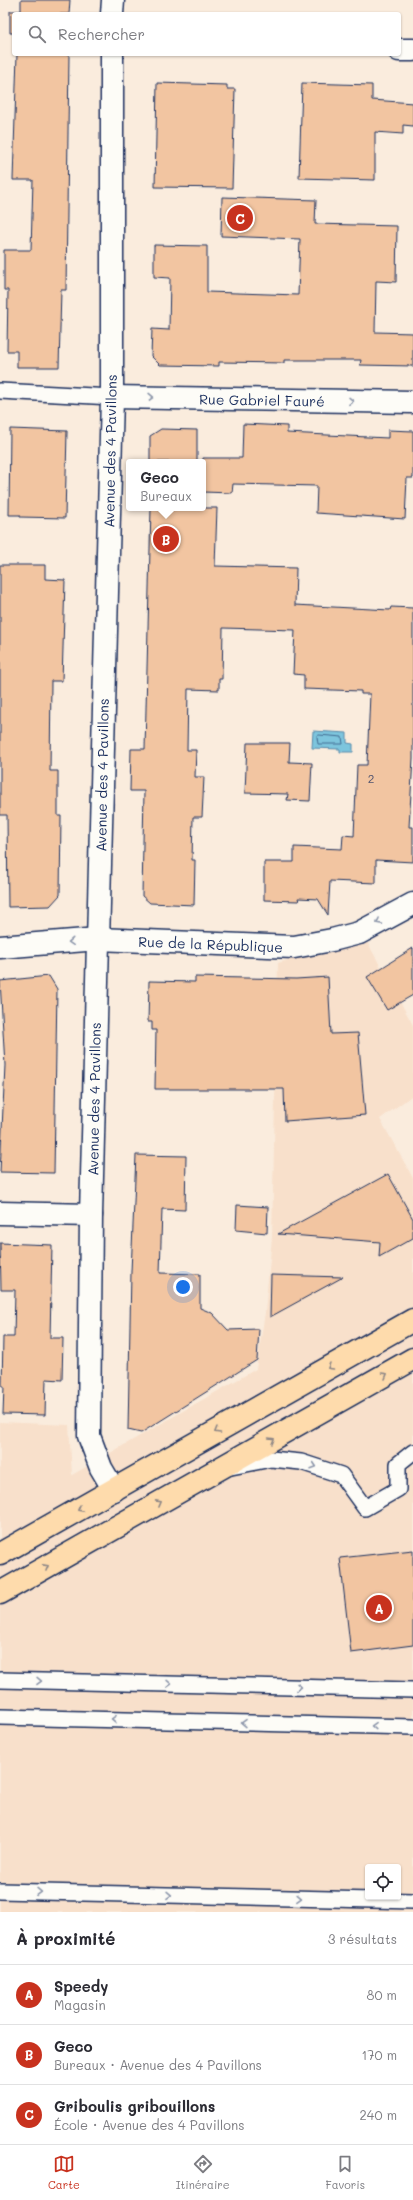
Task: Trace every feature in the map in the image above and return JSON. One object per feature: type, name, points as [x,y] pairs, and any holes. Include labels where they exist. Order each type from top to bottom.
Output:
[{"type":"main road","points":[[0,1554],[413,1320]]},
{"type":"main road","points":[[6,1589],[413,1359]]},
{"type":"street","points":[[112,12],[113,0]]},
{"type":"street","points":[[401,50],[413,50]]},
{"type":"street","name":"Avenue des 4 Pavillons","points":[[112,56],[112,397],[91,1214],[89,1436],[101,1468],[114,1490]]},
{"type":"street","name":"Rue Gabriel Fauré","points":[[112,397],[413,402]]},
{"type":"street","name":"Rue de la République","points":[[0,947],[98,939],[294,947],[332,940],[359,932],[413,904]]},
{"type":"street","points":[[0,1213],[91,1214]]},
{"type":"lane","points":[[0,391],[112,397]]},
{"type":"lane","points":[[220,1469],[271,1459],[301,1462],[341,1475],[365,1508],[398,1490],[398,1464],[413,1452]]},
{"type":"lane","points":[[0,1680],[413,1690]]},
{"type":"lane","points":[[0,1717],[413,1727]]},
{"type":"lane","points":[[0,1891],[413,1901]]},
{"type":"shaded area","points":[[365,938],[413,1025],[413,1095],[380,1119],[413,1178],[413,1912],[0,1912],[0,1422],[69,1425],[72,1475],[256,1369],[265,1313],[272,1237],[278,963]]},
{"type":"water","points":[[313,731],[347,733],[347,743],[353,744],[353,752],[340,752],[340,749],[312,748]]},
{"type":"building","points":[[21,0],[70,0],[69,12],[12,12],[12,33],[10,33],[10,11],[21,11]]},
{"type":"building","points":[[17,56],[69,56],[66,290],[61,290],[59,367],[17,367],[17,351],[7,351],[8,290],[4,290],[4,250],[31,250],[33,180],[13,180]]},
{"type":"building","points":[[157,83],[227,85],[227,89],[235,89],[232,188],[155,187]]},
{"type":"building","points":[[302,83],[372,85],[372,100],[413,103],[413,126],[403,125],[403,134],[375,132],[375,180],[299,178]]},
{"type":"building","points":[[222,197],[316,200],[315,224],[397,226],[396,282],[376,281],[375,332],[413,333],[413,366],[360,365],[361,360],[284,360],[284,363],[219,362],[219,366],[160,365],[151,356],[152,329],[169,330],[170,278],[154,277],[154,245],[207,246],[207,292],[298,295],[300,239],[221,236]]},
{"type":"building","points":[[243,424],[287,426],[287,433],[388,438],[388,430],[413,431],[413,478],[407,478],[405,519],[316,513],[317,486],[233,484],[232,493],[206,492],[206,459],[203,458],[242,458]]},
{"type":"building","points":[[10,429],[67,431],[65,518],[20,517],[20,515],[9,515]]},
{"type":"building","points":[[161,429],[197,430],[197,459],[150,459],[150,436]]},
{"type":"building","points":[[206,508],[217,508],[215,566],[296,568],[295,605],[390,610],[391,607],[413,608],[413,758],[409,827],[413,827],[413,862],[376,860],[376,883],[330,881],[328,915],[318,899],[298,898],[299,901],[264,900],[264,862],[294,862],[294,847],[342,849],[343,835],[354,836],[357,765],[367,765],[370,694],[361,694],[361,691],[304,689],[304,675],[293,674],[295,630],[223,628],[222,679],[219,679],[219,690],[188,689],[187,750],[196,750],[195,777],[204,777],[202,817],[193,817],[192,860],[195,860],[194,905],[150,903],[142,896],[144,791],[130,791],[131,749],[145,749],[151,511],[206,511]]},
{"type":"building","points":[[0,565],[45,565],[45,579],[65,580],[62,681],[51,681],[50,771],[58,771],[58,816],[61,816],[60,895],[50,906],[8,907],[7,815],[0,815]]},
{"type":"building","points":[[247,743],[290,743],[289,762],[312,763],[310,801],[287,800],[288,794],[245,793]]},
{"type":"building","points":[[413,948],[413,995],[387,1010],[367,977]]},
{"type":"building","points":[[49,976],[57,989],[54,1173],[0,1172],[5,1065],[0,981]]},
{"type":"building","points":[[195,977],[296,979],[328,977],[331,1034],[358,1033],[365,1115],[285,1121],[284,1089],[155,1089],[156,1030],[152,1030],[152,1022],[148,1022],[149,981],[195,982]]},
{"type":"building","points":[[136,1155],[186,1156],[185,1210],[162,1209],[160,1273],[200,1274],[200,1308],[212,1313],[228,1330],[259,1329],[257,1360],[141,1433],[128,1430],[131,1272]]},
{"type":"building","points":[[388,1174],[413,1219],[413,1238],[379,1257],[380,1242],[278,1234]]},
{"type":"building","points":[[237,1205],[268,1207],[267,1233],[236,1230]]},
{"type":"building","points":[[0,1243],[52,1245],[50,1338],[63,1338],[62,1380],[46,1379],[45,1415],[3,1414],[3,1337],[14,1337],[15,1290],[1,1290]]},
{"type":"building","points":[[271,1275],[343,1277],[270,1317]]},
{"type":"building","points":[[413,1550],[413,1645],[351,1653],[340,1558]]},
{"type":"place","name":"Griboulis gribouillons","points":[[240,218]]},
{"type":"place","name":"Geco","points":[[166,539]]},
{"type":"place","name":"Speedy","points":[[379,1608]]}]
